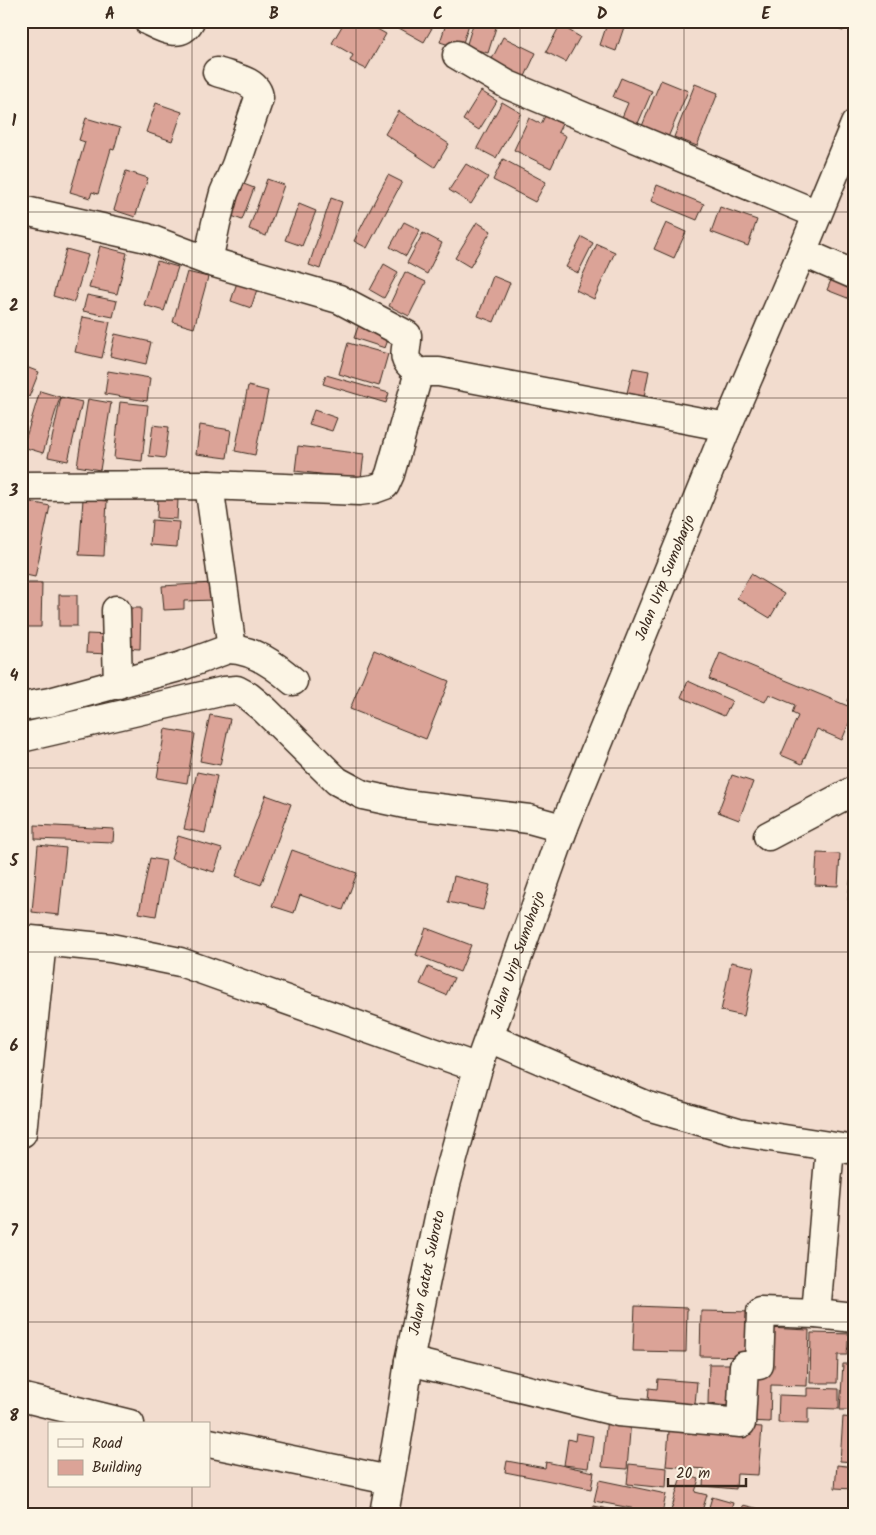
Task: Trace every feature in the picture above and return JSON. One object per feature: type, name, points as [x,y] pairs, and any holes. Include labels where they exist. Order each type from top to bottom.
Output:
[{"type":"street","points":[[148,21],[171,31],[177,31],[187,26],[190,21]]},
{"type":"street","points":[[457,55],[508,85],[817,214]]},
{"type":"street","points":[[208,261],[224,193],[259,98],[259,92],[256,88],[245,81],[217,72]]},
{"type":"street","name":"Jalan Urip Sumoharjo","points":[[490,1038],[564,827],[727,427],[855,124]]},
{"type":"street","points":[[21,210],[147,238],[208,261],[339,299],[407,335],[407,361],[420,373],[439,372],[727,427]]},
{"type":"street","points":[[802,252],[855,275]]},
{"type":"street","points":[[21,486],[209,485],[359,491],[374,489],[385,485],[390,474],[420,373]]},
{"type":"street","points":[[209,485],[232,649]]},
{"type":"street","points":[[116,610],[127,694]]},
{"type":"street","points":[[21,738],[127,694],[179,667],[210,654],[232,649],[249,653],[266,661],[280,669],[293,680]]},
{"type":"street","points":[[21,707],[127,694],[237,690],[248,696],[265,710],[337,781],[363,795],[406,804],[529,819],[564,827]]},
{"type":"street","points":[[768,836],[855,790]]},
{"type":"street","points":[[22,1133],[32,940],[111,948],[180,962],[478,1068]]},
{"type":"street","points":[[490,1038],[648,1106],[738,1132],[843,1148],[816,1314]]},
{"type":"street","name":"Jalan Gatot Subroto","points":[[384,1514],[409,1361],[446,1184],[478,1068],[490,1038]]},
{"type":"street","points":[[409,1361],[618,1412],[741,1423],[744,1366],[759,1365],[761,1312],[816,1314],[855,1318]]},
{"type":"street","points":[[21,1398],[122,1422]]},
{"type":"street","points":[[210,1443],[389,1480]]},
{"type":"building","points":[[345,21],[363,21],[386,34],[366,69],[350,61],[353,55],[332,43]]},
{"type":"building","points":[[391,21],[436,21],[424,42],[390,23]]},
{"type":"building","points":[[447,21],[470,21],[461,49],[440,42]]},
{"type":"building","points":[[474,21],[498,21],[488,53],[466,47]]},
{"type":"building","points":[[608,21],[626,21],[616,51],[600,45]]},
{"type":"building","points":[[816,21],[846,21],[843,31]]},
{"type":"building","points":[[560,25],[580,37],[566,62],[546,52]]},
{"type":"building","points":[[503,37],[536,53],[521,85],[487,69]]},
{"type":"building","points":[[621,78],[652,91],[636,128],[620,122],[628,103],[613,97]]},
{"type":"building","points":[[661,80],[688,91],[666,142],[640,131]]},
{"type":"building","points":[[695,84],[718,93],[697,146],[674,137]]},
{"type":"building","points":[[481,91],[497,101],[479,130],[463,120]]},
{"type":"building","points":[[502,102],[521,113],[496,158],[477,148]]},
{"type":"building","points":[[156,103],[182,112],[172,141],[146,132]]},
{"type":"building","points":[[399,111],[449,144],[435,167],[385,134]]},
{"type":"building","points":[[545,116],[562,124],[558,132],[566,136],[551,168],[514,150],[529,118],[541,124]]},
{"type":"building","points":[[86,118],[120,128],[114,150],[111,149],[98,194],[92,192],[90,198],[70,192],[85,142],[79,140]]},
{"type":"building","points":[[503,159],[546,182],[535,202],[493,180]]},
{"type":"building","points":[[466,164],[488,177],[471,204],[449,190]]},
{"type":"building","points":[[126,171],[148,178],[135,217],[114,210]]},
{"type":"building","points":[[388,175],[402,182],[367,248],[354,241]]},
{"type":"building","points":[[267,179],[284,185],[266,236],[249,229]]},
{"type":"building","points":[[236,181],[254,188],[242,220],[224,213]]},
{"type":"building","points":[[657,185],[704,204],[697,220],[651,201]]},
{"type":"building","points":[[331,198],[342,202],[320,269],[309,265]]},
{"type":"building","points":[[299,204],[316,211],[302,246],[285,240]]},
{"type":"building","points":[[720,207],[757,220],[748,246],[711,232]]},
{"type":"building","points":[[404,222],[420,230],[406,256],[390,247]]},
{"type":"building","points":[[477,222],[491,231],[470,267],[455,258]]},
{"type":"building","points":[[666,223],[686,232],[674,258],[654,249]]},
{"type":"building","points":[[423,233],[442,243],[427,274],[407,263]]},
{"type":"building","points":[[582,237],[593,243],[578,273],[566,267]]},
{"type":"building","points":[[597,244],[615,252],[594,299],[576,290]]},
{"type":"building","points":[[100,246],[127,253],[117,294],[89,288]]},
{"type":"building","points":[[66,249],[88,255],[74,302],[53,296]]},
{"type":"building","points":[[157,261],[178,267],[164,311],[144,305]]},
{"type":"building","points":[[384,264],[398,272],[384,298],[370,290]]},
{"type":"building","points":[[187,272],[208,277],[194,328],[173,322]]},
{"type":"building","points":[[405,272],[426,282],[409,316],[389,306]]},
{"type":"building","points":[[239,276],[259,283],[251,308],[231,301]]},
{"type":"building","points":[[493,276],[510,283],[494,322],[478,316]]},
{"type":"building","points":[[841,279],[855,284],[855,301],[827,290],[831,280],[839,283]]},
{"type":"building","points":[[87,295],[117,301],[113,317],[83,311]]},
{"type":"building","points":[[83,317],[110,322],[102,358],[75,352]]},
{"type":"building","points":[[361,319],[392,329],[385,348],[354,338]]},
{"type":"building","points":[[115,334],[151,342],[146,364],[110,356]]},
{"type":"building","points":[[348,343],[388,354],[379,386],[339,374]]},
{"type":"building","points":[[21,365],[39,372],[29,397],[21,393]]},
{"type":"building","points":[[633,368],[649,371],[644,397],[627,393]]},
{"type":"building","points":[[108,371],[150,378],[147,401],[105,394]]},
{"type":"building","points":[[326,375],[389,393],[386,403],[323,384]]},
{"type":"building","points":[[248,386],[268,391],[255,455],[235,451]]},
{"type":"building","points":[[40,391],[60,397],[43,453],[23,447]]},
{"type":"building","points":[[61,397],[82,402],[68,461],[48,457]]},
{"type":"building","points":[[88,399],[111,403],[100,470],[77,466]]},
{"type":"building","points":[[120,402],[148,405],[142,461],[114,458]]},
{"type":"building","points":[[314,410],[337,418],[332,431],[309,424]]},
{"type":"building","points":[[153,425],[169,427],[165,458],[149,456]]},
{"type":"building","points":[[200,425],[231,430],[227,458],[196,454]]},
{"type":"building","points":[[298,446],[364,454],[361,479],[295,471]]},
{"type":"building","points":[[158,498],[178,499],[177,519],[157,518]]},
{"type":"building","points":[[83,499],[107,501],[104,556],[79,555]]},
{"type":"building","points":[[21,500],[50,506],[35,577],[21,574]]},
{"type":"building","points":[[152,520],[179,522],[177,547],[150,545]]},
{"type":"building","points":[[751,574],[784,594],[770,618],[737,598]]},
{"type":"building","points":[[21,583],[42,583],[41,627],[21,627]]},
{"type":"building","points":[[213,583],[214,600],[184,601],[184,609],[164,610],[162,586]]},
{"type":"building","points":[[59,595],[77,595],[77,626],[59,626]]},
{"type":"building","points":[[122,608],[141,608],[140,649],[121,648]]},
{"type":"building","points":[[87,634],[110,635],[109,654],[86,653]]},
{"type":"building","points":[[374,650],[449,681],[426,739],[350,709]]},
{"type":"building","points":[[720,653],[855,709],[842,740],[817,729],[802,764],[781,755],[798,716],[792,713],[795,705],[769,694],[765,702],[709,679]]},
{"type":"building","points":[[688,681],[732,701],[724,716],[681,697]]},
{"type":"building","points":[[855,682],[855,704],[847,701]]},
{"type":"building","points":[[210,715],[230,719],[220,765],[200,761]]},
{"type":"building","points":[[165,729],[195,734],[187,783],[157,778]]},
{"type":"building","points":[[197,772],[217,776],[205,833],[184,829]]},
{"type":"building","points":[[732,775],[753,782],[739,820],[718,812]]},
{"type":"building","points":[[266,795],[291,804],[261,885],[236,876]]},
{"type":"building","points":[[35,825],[114,829],[113,842],[35,839]]},
{"type":"building","points":[[178,836],[222,849],[214,872],[171,859]]},
{"type":"building","points":[[38,845],[66,848],[59,915],[32,912]]},
{"type":"building","points":[[292,850],[357,873],[343,910],[300,895],[294,913],[272,906]]},
{"type":"building","points":[[855,850],[855,901],[848,900]]},
{"type":"building","points":[[817,853],[840,854],[838,886],[815,885]]},
{"type":"building","points":[[150,858],[166,861],[156,916],[139,913]]},
{"type":"building","points":[[454,876],[490,885],[483,910],[448,902]]},
{"type":"building","points":[[426,928],[471,945],[460,972],[416,955]]},
{"type":"building","points":[[731,962],[754,967],[744,1016],[721,1011]]},
{"type":"building","points":[[428,967],[454,978],[446,995],[420,984]]},
{"type":"building","points":[[635,1306],[687,1308],[686,1352],[633,1351]]},
{"type":"building","points":[[701,1311],[754,1312],[752,1357],[700,1356]]},
{"type":"building","points":[[767,1328],[809,1330],[807,1386],[771,1385],[770,1422],[746,1421]]},
{"type":"building","points":[[811,1333],[855,1334],[855,1341],[848,1341],[847,1355],[838,1355],[837,1383],[810,1383]]},
{"type":"building","points":[[709,1364],[730,1364],[730,1406],[708,1404]]},
{"type":"building","points":[[843,1364],[855,1364],[855,1410],[840,1410]]},
{"type":"building","points":[[658,1379],[697,1382],[695,1404],[648,1401],[649,1388],[657,1389]]},
{"type":"building","points":[[807,1388],[839,1389],[839,1409],[808,1408],[808,1424],[778,1423],[779,1395],[807,1396]]},
{"type":"building","points":[[607,1417],[631,1419],[627,1469],[602,1467]]},
{"type":"building","points":[[843,1417],[855,1418],[855,1462],[840,1461]]},
{"type":"building","points":[[670,1420],[762,1427],[758,1475],[737,1474],[736,1489],[703,1486],[704,1469],[666,1466]]},
{"type":"building","points":[[576,1433],[593,1436],[588,1468],[564,1465],[568,1439],[575,1441]]},
{"type":"building","points":[[507,1461],[545,1468],[546,1462],[594,1472],[591,1489],[505,1472]]},
{"type":"building","points":[[629,1464],[667,1468],[666,1488],[627,1484]]},
{"type":"building","points":[[837,1465],[855,1467],[853,1489],[835,1488]]},
{"type":"building","points":[[682,1474],[699,1479],[695,1492],[707,1495],[701,1514],[670,1514]]},
{"type":"building","points":[[599,1480],[666,1494],[662,1514],[594,1501]]},
{"type":"building","points":[[712,1497],[733,1503],[730,1514],[707,1514]]},
{"type":"building","points":[[743,1505],[768,1511],[767,1514],[742,1514]]},
{"type":"building","points":[[593,1506],[632,1514],[591,1514]]}]
